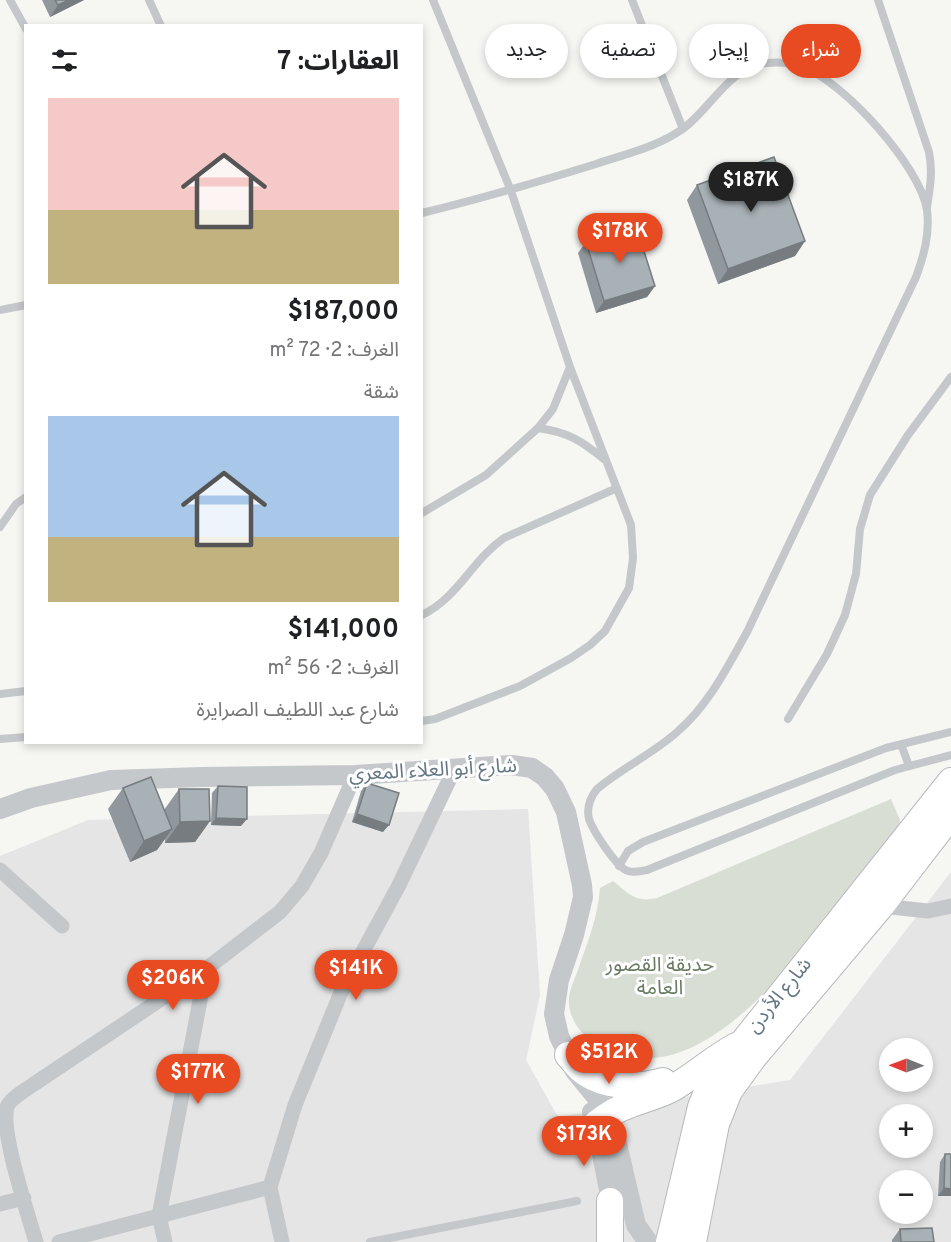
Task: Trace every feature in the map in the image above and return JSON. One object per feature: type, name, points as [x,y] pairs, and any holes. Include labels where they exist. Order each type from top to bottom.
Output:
[{"type":"highway","name":"شارع الأردن","points":[[669,1242],[705,1097],[744,1041],[951,781]]},
{"type":"highway","name":"شارع الأردن","points":[[693,1242],[716,1124],[729,1091],[753,1058],[881,906],[951,815]]},
{"type":"highway","points":[[603,1119],[672,1088],[744,1041]]},
{"type":"highway","points":[[568,1055],[585,1072],[614,1084],[649,1085],[690,1075]]},
{"type":"highway","points":[[610,1201],[610,1242]]},
{"type":"street","name":"شارع أبو العلاء المعري","points":[[0,809],[31,798],[111,780],[355,775],[512,765],[532,768],[545,777],[555,789],[566,812],[582,885],[583,897],[577,926],[559,980],[554,1014],[559,1036],[603,1119],[636,1225],[648,1242]]},
{"type":"street","points":[[282,1242],[270,1187],[295,1105],[342,990],[398,887],[454,770]]},
{"type":"street","points":[[36,1242],[8,1137],[6,1115],[8,1105],[31,1086],[206,969],[280,912],[302,886],[321,853],[355,775]]},
{"type":"street","points":[[0,870],[62,926]]},
{"type":"street","points":[[881,906],[928,910],[951,906]]},
{"type":"street","points":[[165,1242],[159,1216],[206,969]]},
{"type":"street","points":[[603,1119],[610,1201],[622,1242]]},
{"type":"street","points":[[59,1242],[270,1187]]},
{"type":"street","points":[[0,1204],[24,1198]]},
{"type":"lane","points":[[10,0],[24,25]]},
{"type":"lane","points":[[149,0],[160,24]]},
{"type":"lane","points":[[423,721],[435,719],[520,686],[571,658],[604,631],[629,588],[633,558],[631,525],[570,368],[511,191],[433,0]]},
{"type":"lane","points":[[632,0],[683,129]]},
{"type":"lane","points":[[878,0],[932,166],[927,209],[927,243],[916,276],[752,621],[724,674],[688,722],[676,734],[605,782],[590,797],[589,819],[619,866],[637,872],[660,866],[896,770],[951,755]]},
{"type":"lane","points":[[423,213],[511,191],[645,148],[683,129],[741,71],[765,63],[785,63],[803,67],[837,88],[892,143],[916,178],[927,209]]},
{"type":"lane","points":[[0,310],[24,305]]},
{"type":"lane","points":[[423,512],[486,475],[538,428],[553,409],[570,368]]},
{"type":"lane","points":[[788,719],[827,654],[845,615],[856,574],[860,529],[870,495],[908,435],[951,377]]},
{"type":"lane","points":[[538,428],[557,430],[575,437],[606,461]]},
{"type":"lane","points":[[423,614],[446,600],[486,552],[504,538],[617,488]]},
{"type":"lane","points":[[0,527],[16,504],[24,498]]},
{"type":"lane","points":[[0,694],[24,691]]},
{"type":"lane","points":[[619,866],[628,851],[642,842],[886,748],[951,732]]},
{"type":"lane","points":[[0,739],[24,738]]},
{"type":"lane","points":[[901,744],[909,766]]},
{"type":"lane","points":[[370,1242],[577,1201]]},
{"type":"shaded area","points":[[528,809],[540,995],[526,1060],[558,1117],[790,1080],[951,872],[951,1242],[0,1242],[0,856],[88,820]]},
{"type":"green space","name":"حديقة القصور العامة","points":[[891,799],[900,820],[897,840],[776,980],[751,1006],[723,1029],[693,1047],[662,1057],[630,1057],[598,1045],[586,1037],[576,1025],[570,1012],[570,993],[592,928],[600,888],[613,881],[638,898],[657,898]]},
{"type":"building","points":[[55,0],[69,0],[58,5]]},
{"type":"building","points":[[774,157],[805,241],[728,269],[697,185]]},
{"type":"building","points":[[636,226],[655,286],[604,301],[586,242]]},
{"type":"building","points":[[151,777],[172,829],[144,841],[123,788]]},
{"type":"building","points":[[367,783],[399,793],[389,825],[357,814]]},
{"type":"building","points":[[218,786],[247,787],[247,819],[216,818]]},
{"type":"building","points":[[179,789],[209,789],[210,821],[180,822]]},
{"type":"building","points":[[945,1154],[951,1154],[951,1189],[944,1188]]},
{"type":"building","points":[[932,1228],[934,1242],[901,1242],[900,1229]]}]
